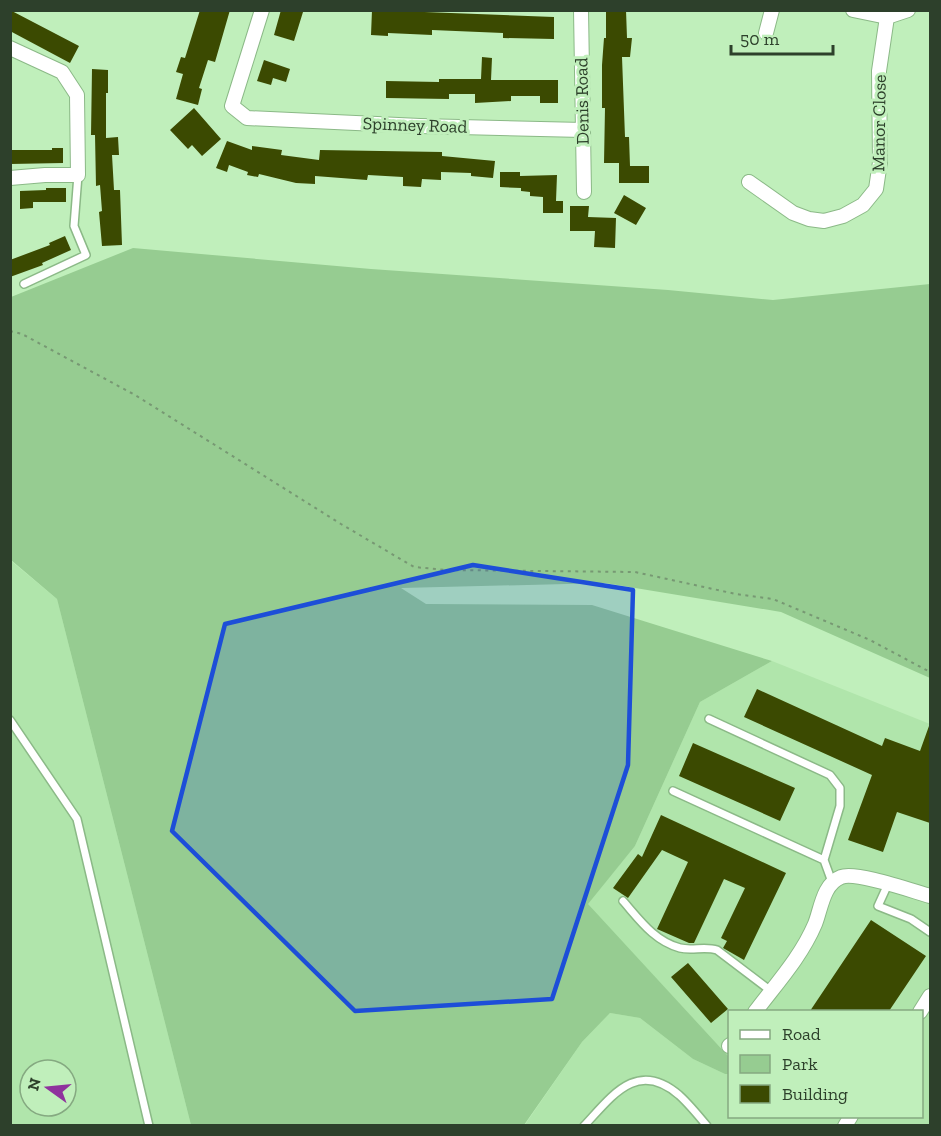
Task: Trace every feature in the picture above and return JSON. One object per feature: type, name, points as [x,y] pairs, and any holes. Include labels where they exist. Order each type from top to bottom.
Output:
[{"type":"street","name":"Spinney Road","points":[[262,10],[232,106],[247,118],[420,126],[583,130]]},
{"type":"street","name":"Denis Road","points":[[581,10],[584,192]]},
{"type":"street","points":[[766,33],[772,10]]},
{"type":"street","points":[[853,10],[887,17],[908,10]]},
{"type":"street","name":"Manor Close","points":[[749,182],[793,213],[809,219],[824,221],[843,216],[863,205],[876,189],[880,162],[879,71],[887,17]]},
{"type":"street","points":[[10,48],[62,72],[77,95],[78,175],[45,174],[10,178]]},
{"type":"street","points":[[756,1010],[805,945],[824,896],[832,882],[843,876],[856,876],[930,896]]},
{"type":"street","points":[[921,1010],[930,996]]},
{"type":"lane","points":[[24,284],[86,255],[75,226],[78,175]]},
{"type":"lane","points":[[708,719],[830,775],[840,788],[840,806],[824,860],[832,882]]},
{"type":"lane","points":[[10,720],[77,819],[149,1125]]},
{"type":"lane","points":[[672,791],[824,860]]},
{"type":"lane","points":[[888,884],[878,906],[911,919],[930,932]]},
{"type":"lane","points":[[623,900],[653,935],[680,948],[708,947],[717,950],[771,991]]},
{"type":"lane","points":[[584,1125],[614,1094],[638,1079],[656,1080],[678,1094],[707,1125]]},
{"type":"path","points":[[10,331],[22,334],[135,395],[414,567],[446,570],[635,572],[736,594],[772,599],[870,639],[930,672]]},
{"type":"highlighted area","points":[[473,565],[633,590],[628,765],[552,999],[355,1011],[172,831],[225,624]]},
{"type":"shaded area","points":[[10,560],[57,599],[191,1125],[11,1125]]},
{"type":"shaded area","points":[[772,661],[930,724],[930,1125],[524,1126],[582,1042],[610,1013],[640,1018],[693,1059],[728,1074],[728,1118],[923,1118],[923,1010],[728,1010],[728,1056],[587,904],[635,846],[700,702]]},
{"type":"green space","points":[[133,248],[773,300],[930,284],[930,678],[781,612],[605,583],[401,588],[426,604],[592,605],[772,661],[700,702],[635,846],[588,904],[728,1056],[728,1074],[693,1059],[640,1018],[610,1013],[582,1042],[524,1125],[191,1125],[57,599],[11,560],[11,297]]},
{"type":"building","points":[[10,10],[79,46],[70,63],[10,31]]},
{"type":"building","points":[[200,10],[230,10],[215,62],[208,60],[199,88],[202,89],[198,105],[176,99],[183,74],[176,72],[181,57],[185,58]]},
{"type":"building","points":[[281,10],[303,12],[294,41],[274,35]]},
{"type":"building","points":[[372,10],[554,17],[554,39],[503,38],[503,33],[432,30],[432,35],[388,33],[388,36],[371,35]]},
{"type":"building","points":[[606,10],[626,10],[627,38],[632,38],[630,57],[622,57],[625,137],[629,137],[630,166],[649,166],[649,183],[619,183],[619,163],[604,163],[605,108],[602,108],[602,65],[604,38],[606,38]]},
{"type":"building","points":[[482,57],[492,58],[491,80],[558,80],[558,103],[540,103],[540,96],[511,96],[511,101],[475,103],[475,94],[449,94],[449,99],[386,98],[386,81],[439,82],[439,79],[481,79]]},
{"type":"building","points":[[264,60],[290,69],[286,82],[273,78],[271,85],[257,81]]},
{"type":"building","points":[[92,69],[108,70],[106,138],[118,137],[119,155],[112,155],[114,190],[120,190],[122,245],[102,246],[99,212],[102,211],[100,185],[96,186],[95,135],[91,135]]},
{"type":"building","points":[[194,108],[221,139],[202,156],[192,145],[188,149],[170,130]]},
{"type":"building","points":[[227,141],[252,150],[252,146],[282,150],[281,155],[319,160],[320,150],[442,152],[442,156],[495,161],[493,178],[471,176],[471,173],[441,172],[441,180],[422,179],[421,187],[403,186],[403,177],[368,175],[367,180],[315,176],[315,184],[296,183],[259,174],[258,177],[247,175],[248,172],[229,165],[227,172],[216,168]]},
{"type":"building","points":[[52,148],[63,148],[63,163],[10,164],[10,150],[52,150]]},
{"type":"building","points":[[500,172],[520,172],[520,176],[557,175],[556,201],[563,201],[563,213],[543,213],[543,197],[530,196],[530,192],[521,191],[521,188],[500,187]]},
{"type":"building","points":[[46,188],[66,188],[66,202],[33,202],[33,208],[20,209],[20,191],[46,190]]},
{"type":"building","points":[[624,195],[646,208],[636,225],[614,213]]},
{"type":"building","points":[[570,206],[589,206],[588,217],[616,218],[615,248],[594,247],[595,231],[570,231]]},
{"type":"building","points":[[65,236],[71,250],[42,263],[43,265],[10,277],[10,260],[50,245],[49,243]]},
{"type":"building","points":[[757,689],[882,746],[885,738],[920,751],[929,726],[930,823],[897,812],[883,852],[848,840],[872,775],[744,717]]},
{"type":"building","points":[[693,743],[795,788],[780,821],[679,776]]},
{"type":"building","points":[[661,815],[786,873],[744,960],[723,948],[727,941],[721,938],[745,888],[724,879],[694,943],[689,943],[657,929],[688,862],[662,850],[628,898],[613,888],[638,854],[642,857]]},
{"type":"building","points":[[871,920],[926,956],[890,1010],[811,1010]]},
{"type":"building","points":[[688,963],[728,1009],[711,1023],[671,977]]}]
